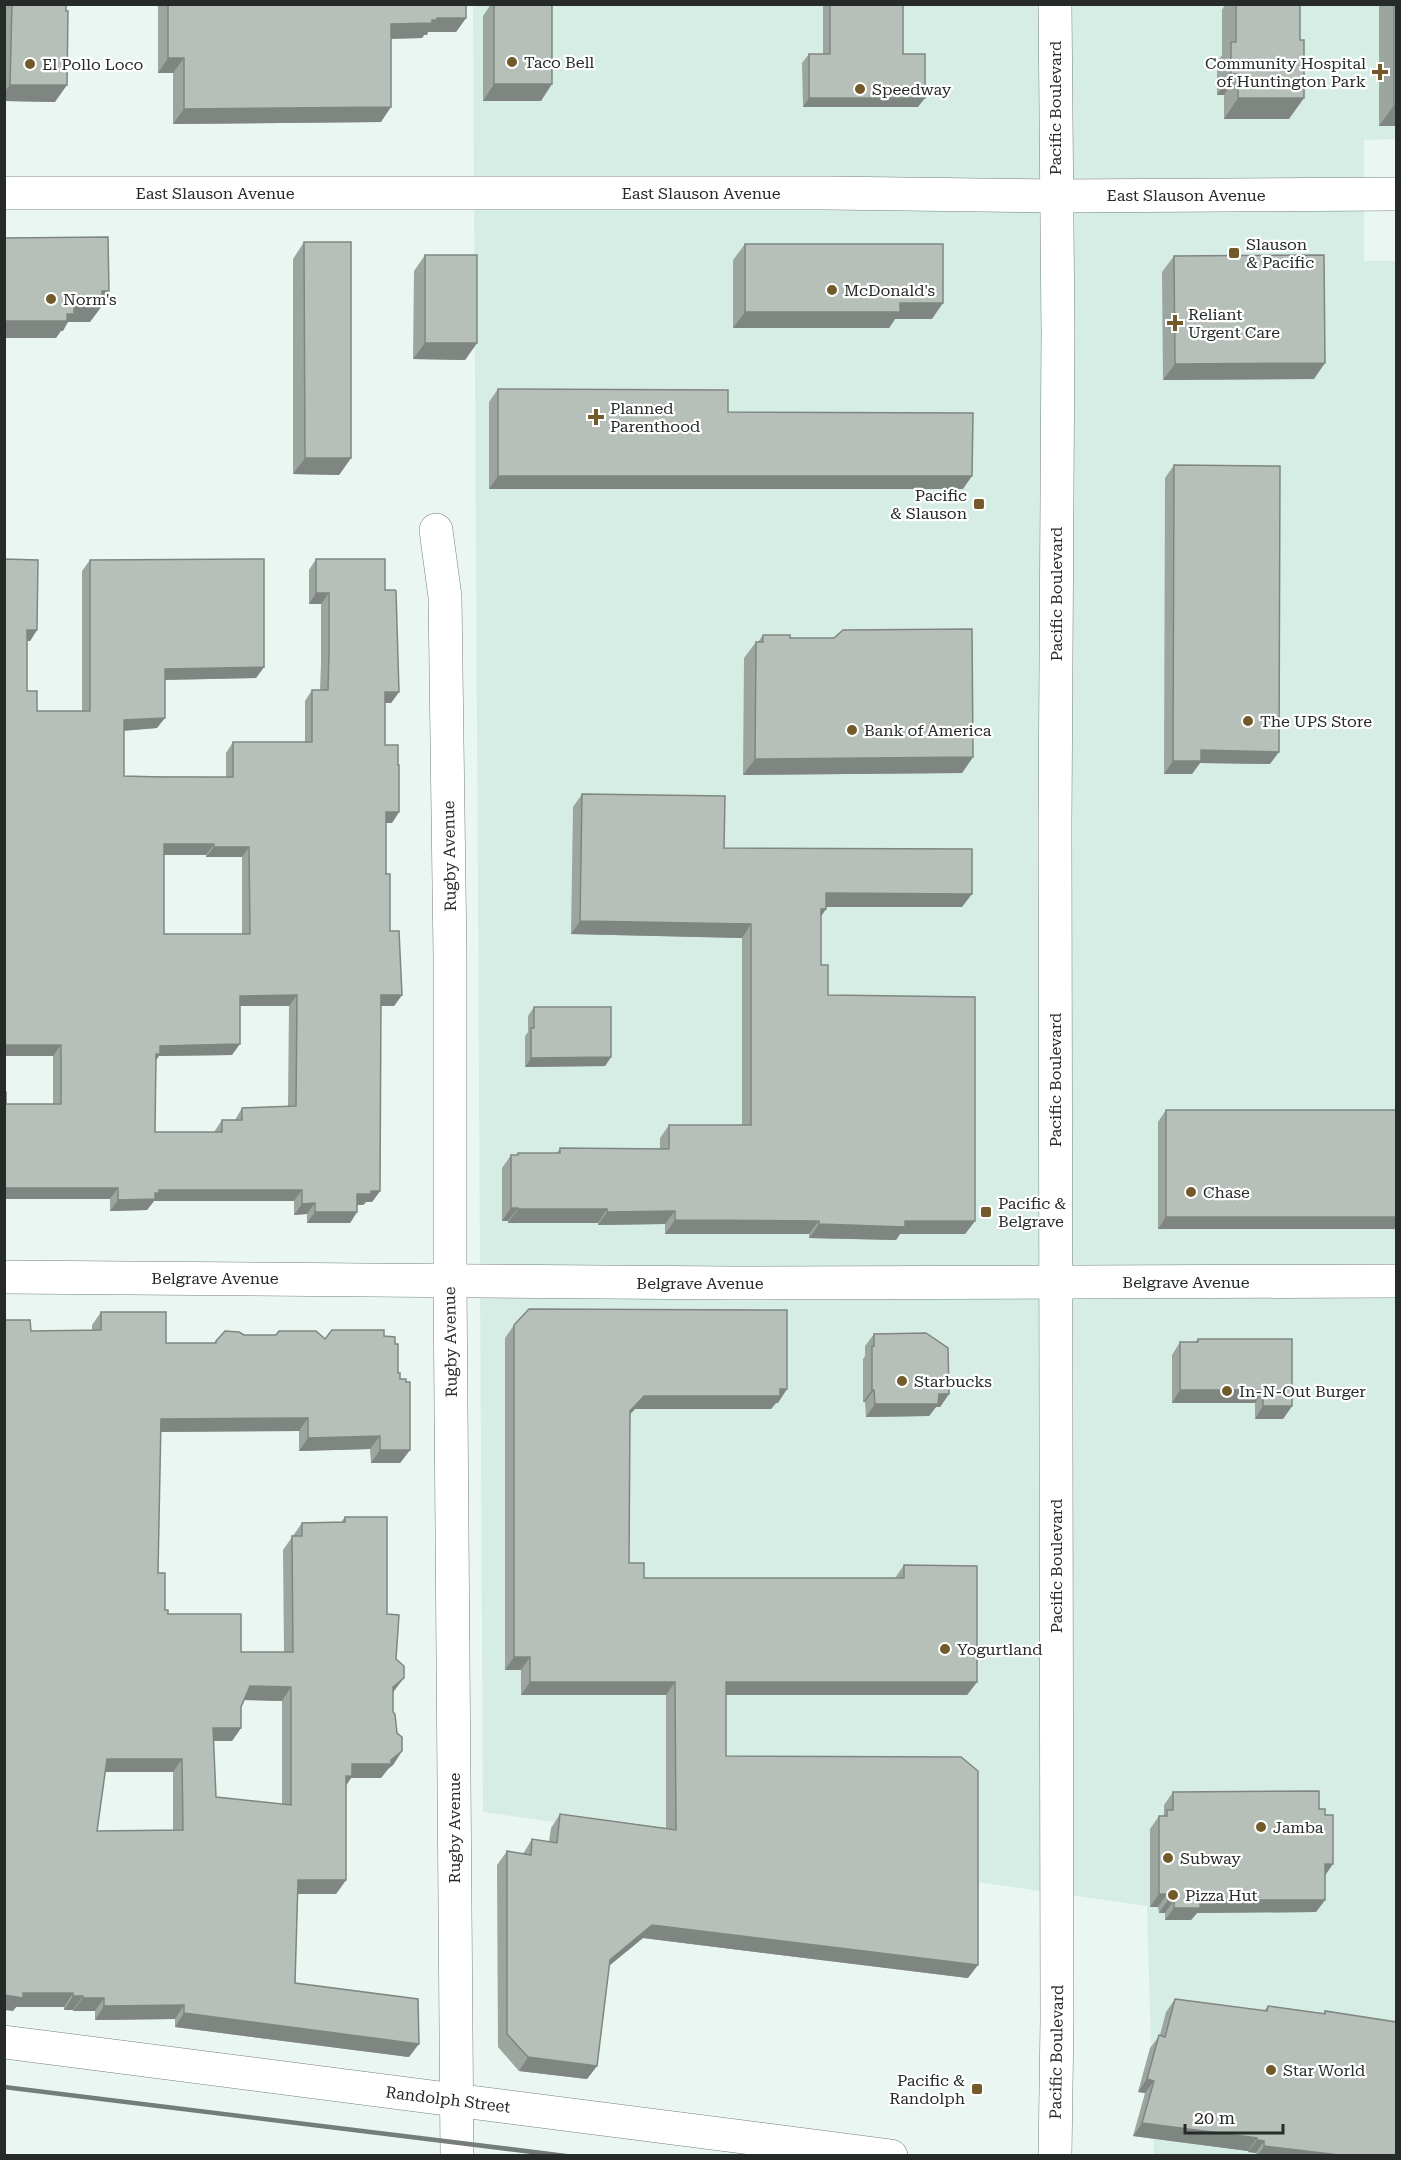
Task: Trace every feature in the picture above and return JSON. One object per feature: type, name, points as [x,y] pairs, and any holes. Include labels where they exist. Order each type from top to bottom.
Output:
[{"type":"street","name":"Pacific Boulevard","points":[[1055,4],[1058,332],[1055,2156]]},
{"type":"street","name":"East Slauson Avenue","points":[[4,193],[828,193],[1056,196],[1396,194]]},
{"type":"street","name":"Rugby Avenue","points":[[436,530],[446,597],[457,2156]]},
{"type":"street","name":"Belgrave Avenue","points":[[4,1277],[730,1284],[1396,1281]]},
{"type":"street","name":"Randolph Street","points":[[4,2042],[610,2118],[891,2156]]},
{"type":"shaded area","points":[[473,5],[1396,5],[1396,139],[1364,140],[1364,261],[1396,261],[1396,2155],[1154,2155],[1147,1906],[483,1812]]},
{"type":"building","name":"El Pollo Loco","points":[[12,4],[66,4],[66,11],[68,11],[67,85],[10,85]]},
{"type":"building","points":[[168,4],[466,4],[466,18],[437,18],[437,20],[432,20],[432,23],[391,24],[391,107],[184,109],[184,58],[168,58]]},
{"type":"building","name":"Taco Bell","points":[[494,4],[552,4],[552,84],[494,84]]},
{"type":"building","points":[[830,4],[903,4],[903,54],[925,54],[925,98],[809,98],[809,54],[830,54]]},
{"type":"building","points":[[1236,4],[1300,4],[1300,40],[1304,40],[1304,98],[1238,98],[1238,74],[1231,74],[1231,42],[1236,42]]},
{"type":"building","points":[[1394,4],[1396,4],[1396,105],[1394,105]]},
{"type":"building","name":"Norm's","points":[[108,237],[109,291],[102,291],[102,306],[74,306],[74,314],[67,314],[67,321],[4,321],[4,238]]},
{"type":"building","points":[[304,242],[351,242],[351,458],[305,458]]},
{"type":"building","name":"McDonald's","points":[[745,244],[943,244],[943,303],[900,303],[900,312],[745,312]]},
{"type":"building","points":[[425,255],[477,255],[477,343],[425,343]]},
{"type":"building","points":[[1324,255],[1325,363],[1175,364],[1174,256]]},
{"type":"building","points":[[498,389],[728,390],[728,412],[973,413],[972,476],[498,476]]},
{"type":"building","points":[[1174,465],[1280,466],[1279,752],[1201,750],[1201,761],[1173,761]]},
{"type":"building","points":[[4,559],[38,560],[37,630],[27,630],[27,691],[37,691],[37,711],[90,711],[90,560],[264,559],[264,667],[165,669],[165,718],[124,720],[124,776],[233,777],[233,742],[312,742],[312,690],[328,690],[329,653],[329,593],[316,593],[316,559],[385,559],[385,590],[396,591],[399,692],[385,692],[385,745],[398,745],[399,765],[399,812],[386,812],[386,874],[390,874],[390,931],[399,931],[402,995],[381,995],[380,1191],[371,1191],[371,1194],[357,1194],[357,1212],[315,1212],[315,1203],[302,1204],[302,1190],[159,1190],[159,1193],[155,1193],[155,1199],[118,1200],[118,1188],[4,1188],[4,1092],[6,1092],[6,1104],[61,1104],[61,1045],[4,1045]],"holes":[[[164,844],[249,847],[250,934],[164,934]],[[297,995],[296,1106],[242,1108],[242,1120],[222,1120],[222,1132],[155,1132],[156,1054],[160,1054],[160,1046],[240,1044],[240,996]]]},
{"type":"building","name":"Bank of America","points":[[972,629],[973,757],[755,759],[756,642],[763,642],[763,635],[790,635],[790,638],[834,638],[843,630]]},
{"type":"building","points":[[582,794],[725,796],[724,848],[972,849],[972,894],[826,893],[826,909],[821,909],[821,965],[828,965],[828,995],[975,997],[975,1221],[905,1221],[905,1227],[819,1224],[819,1221],[675,1220],[675,1211],[607,1212],[607,1209],[511,1208],[511,1155],[560,1153],[560,1148],[669,1149],[669,1125],[751,1125],[751,924],[580,921]]},
{"type":"building","points":[[534,1007],[611,1007],[611,1057],[531,1058]]},
{"type":"building","points":[[1166,1110],[1396,1110],[1396,1217],[1166,1217]]},
{"type":"building","points":[[529,1309],[787,1310],[787,1389],[780,1389],[780,1396],[644,1396],[630,1411],[629,1563],[644,1563],[644,1578],[904,1578],[904,1565],[977,1566],[977,1682],[726,1682],[726,1756],[961,1757],[978,1771],[978,1965],[652,1925],[610,1960],[597,2066],[528,2057],[507,2034],[507,1851],[531,1855],[532,1839],[557,1843],[560,1814],[676,1830],[675,1682],[530,1682],[530,1657],[514,1657],[514,1325]]},
{"type":"building","points":[[101,1312],[166,1312],[166,1343],[216,1343],[225,1331],[239,1332],[244,1335],[276,1335],[279,1331],[316,1331],[325,1339],[332,1330],[384,1330],[384,1336],[395,1337],[395,1344],[398,1344],[400,1379],[410,1382],[410,1450],[380,1450],[380,1436],[308,1438],[308,1418],[161,1419],[158,1573],[165,1573],[165,1610],[168,1610],[168,1614],[241,1614],[241,1652],[293,1652],[292,1536],[302,1536],[302,1523],[345,1522],[345,1517],[387,1517],[387,1614],[399,1615],[396,1659],[404,1666],[404,1678],[393,1687],[393,1712],[397,1733],[402,1737],[402,1751],[391,1760],[391,1764],[352,1764],[352,1776],[346,1776],[346,1880],[298,1880],[295,1983],[418,1999],[419,2044],[184,2013],[184,2005],[104,2006],[104,1998],[83,1998],[83,1996],[73,1996],[73,1993],[23,1993],[23,1998],[4,1995],[4,1320],[30,1320],[31,1331],[101,1330]],"holes":[[[250,1686],[291,1687],[291,1805],[216,1797],[213,1728],[241,1728],[241,1707]],[[107,1759],[182,1759],[183,1830],[97,1831]]]},
{"type":"building","name":"Starbucks","points":[[926,1333],[948,1348],[949,1394],[939,1394],[938,1404],[875,1404],[874,1390],[872,1390],[874,1334]]},
{"type":"building","name":"In-N-Out Burger","points":[[1198,1339],[1292,1339],[1292,1406],[1263,1406],[1263,1390],[1180,1390],[1180,1342],[1198,1342]]},
{"type":"building","points":[[1319,1791],[1319,1809],[1325,1809],[1325,1815],[1333,1815],[1333,1864],[1325,1864],[1325,1900],[1200,1900],[1200,1908],[1174,1908],[1174,1900],[1168,1900],[1167,1894],[1159,1894],[1159,1816],[1167,1816],[1167,1810],[1173,1810],[1173,1792]]},
{"type":"building","name":"Star World","points":[[1175,1999],[1267,2011],[1268,2006],[1325,2014],[1325,2011],[1396,2022],[1396,2156],[1348,2156],[1264,2146],[1264,2141],[1257,2140],[1257,2138],[1142,2123],[1154,2081],[1147,2079],[1159,2035],[1165,2037]]},
{"type":"railway","points":[[4,2087],[566,2156]]},
{"type":"place","name":"Taco Bell","points":[[512,62]]},
{"type":"place","name":"El Pollo Loco","points":[[30,64]]},
{"type":"place","name":"Community Hospital of Huntington Park","points":[[1380,72]]},
{"type":"place","name":"Speedway","points":[[860,89]]},
{"type":"place","name":"Slauson & Pacific","points":[[1234,253]]},
{"type":"place","name":"McDonald's","points":[[832,290]]},
{"type":"place","name":"Norm's","points":[[51,299]]},
{"type":"place","name":"Reliant Urgent Care","points":[[1175,323]]},
{"type":"place","name":"Planned Parenthood","points":[[596,417]]},
{"type":"place","name":"Pacific & Slauson","points":[[979,504]]},
{"type":"place","name":"The UPS Store","points":[[1248,721]]},
{"type":"place","name":"Bank of America","points":[[852,730]]},
{"type":"place","name":"Chase","points":[[1191,1192]]},
{"type":"place","name":"Pacific & Belgrave","points":[[986,1212]]},
{"type":"place","name":"Starbucks","points":[[902,1381]]},
{"type":"place","name":"In-N-Out Burger","points":[[1227,1391]]},
{"type":"place","name":"Yogurtland","points":[[945,1649]]},
{"type":"place","name":"Jamba","points":[[1261,1827]]},
{"type":"place","name":"Subway","points":[[1168,1858]]},
{"type":"place","name":"Pizza Hut","points":[[1173,1895]]},
{"type":"place","name":"Star World","points":[[1271,2070]]},
{"type":"place","name":"Pacific & Randolph","points":[[977,2089]]}]
